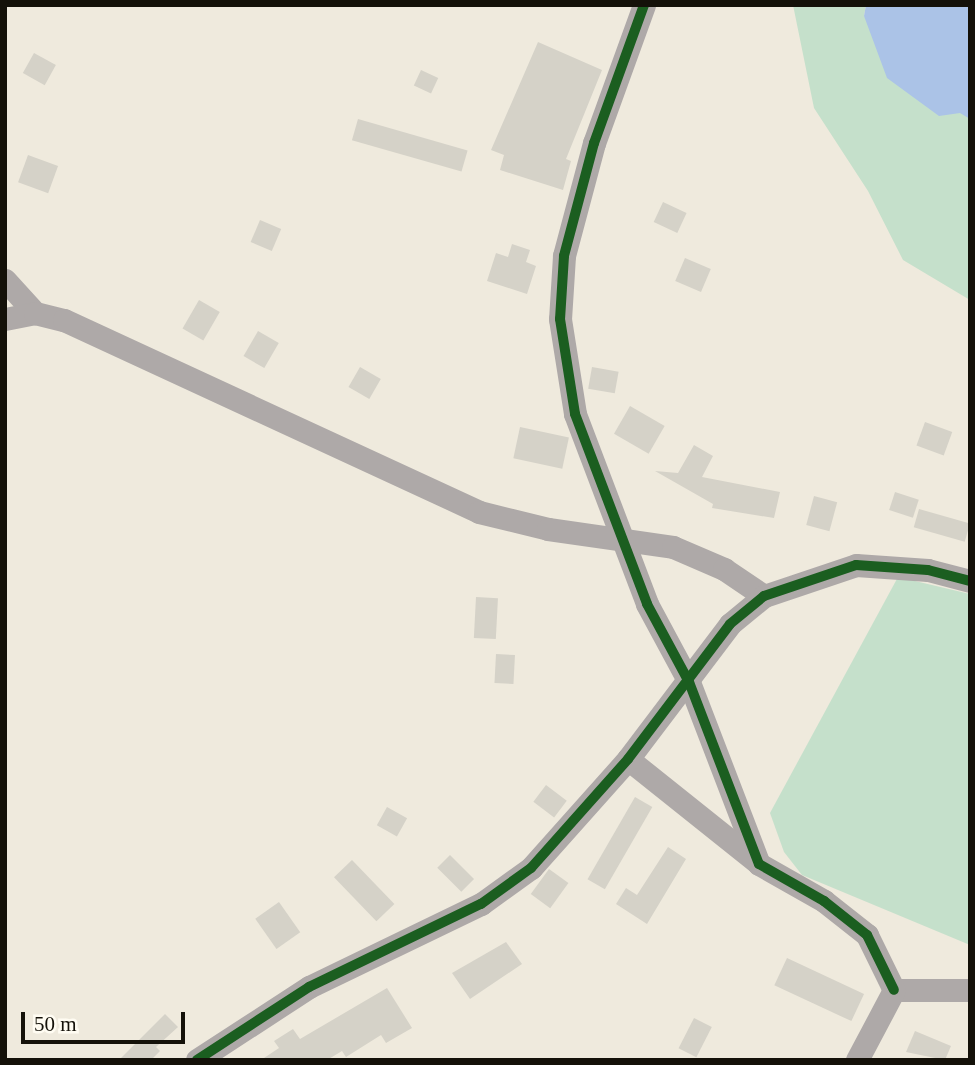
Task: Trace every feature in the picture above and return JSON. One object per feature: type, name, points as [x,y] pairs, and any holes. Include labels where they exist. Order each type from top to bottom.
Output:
[{"type":"street","points":[[644,5],[584,181],[564,256],[560,319],[575,414],[647,604],[689,682],[759,864]]},
{"type":"street","points":[[5,280],[35,313]]},
{"type":"street","points":[[5,319],[35,313],[76,325],[480,512],[548,529],[622,536],[673,547],[724,569],[764,596]]},
{"type":"street","points":[[197,1060],[309,987],[481,904],[531,868],[628,759],[689,682],[730,624],[764,596],[856,565],[928,570],[970,581]]},
{"type":"street","points":[[628,759],[759,864],[824,901],[867,935],[894,990]]},
{"type":"street","points":[[894,990],[970,990]]},
{"type":"street","points":[[857,1060],[894,990]]},
{"type":"green space","points":[[793,5],[866,5],[864,16],[970,119],[970,300],[903,260],[868,191],[814,108]]},
{"type":"green space","points":[[898,577],[970,594],[970,945],[802,875],[784,852],[770,813]]},
{"type":"water","points":[[866,5],[970,5],[970,119],[960,113],[939,116],[887,78],[864,16]]},
{"type":"building","points":[[538,42],[602,70],[566,159],[571,161],[563,190],[500,170],[504,155],[491,150]]},
{"type":"building","points":[[34,53],[56,65],[45,85],[23,73]]},
{"type":"building","points":[[421,70],[438,78],[431,93],[414,85]]},
{"type":"building","points":[[358,119],[468,150],[462,172],[352,140]]},
{"type":"building","points":[[28,155],[58,166],[48,193],[18,182]]},
{"type":"building","points":[[663,202],[687,213],[677,233],[654,222]]},
{"type":"building","points":[[260,220],[281,229],[272,251],[251,242]]},
{"type":"building","points":[[512,244],[530,250],[526,262],[536,266],[527,294],[487,281],[496,253],[508,257]]},
{"type":"building","points":[[685,258],[711,269],[701,292],[675,281]]},
{"type":"building","points":[[199,300],[220,312],[203,341],[182,329]]},
{"type":"building","points":[[258,331],[279,343],[264,368],[244,356]]},
{"type":"building","points":[[360,367],[381,379],[369,399],[348,387]]},
{"type":"building","points":[[592,367],[619,372],[615,393],[588,389]]},
{"type":"building","points":[[630,406],[665,426],[649,454],[614,434]]},
{"type":"building","points":[[925,422],[952,432],[944,455],[916,445]]},
{"type":"building","points":[[520,427],[569,437],[562,469],[513,458]]},
{"type":"building","points":[[694,445],[713,456],[702,477],[780,492],[774,518],[712,508],[713,504],[655,471],[678,473]]},
{"type":"building","points":[[895,492],[919,500],[913,518],[889,510]]},
{"type":"building","points":[[814,496],[837,502],[829,531],[806,525]]},
{"type":"building","points":[[919,509],[970,524],[965,542],[914,527]]},
{"type":"building","points":[[476,597],[498,598],[496,639],[474,638]]},
{"type":"building","points":[[496,654],[515,655],[513,684],[494,683]]},
{"type":"building","points":[[546,785],[567,801],[554,817],[533,802]]},
{"type":"building","points":[[635,797],[652,807],[605,889],[588,879]]},
{"type":"building","points":[[387,807],[407,818],[397,837],[377,825]]},
{"type":"building","points":[[668,847],[686,859],[647,924],[616,904],[626,888],[637,895]]},
{"type":"building","points":[[450,855],[474,879],[461,892],[437,868]]},
{"type":"building","points":[[352,860],[394,904],[376,921],[334,877]]},
{"type":"building","points":[[549,869],[568,883],[550,908],[531,894]]},
{"type":"building","points":[[279,902],[300,932],[276,949],[255,919]]},
{"type":"building","points":[[506,942],[522,964],[470,999],[452,973]]},
{"type":"building","points":[[787,958],[864,994],[851,1021],[774,985]]},
{"type":"building","points":[[387,988],[412,1028],[386,1043],[381,1035],[346,1057],[342,1051],[327,1060],[261,1060],[279,1048],[274,1041],[293,1029],[300,1039]]},
{"type":"building","points":[[165,1014],[178,1027],[156,1047],[160,1051],[151,1060],[119,1060]]},
{"type":"building","points":[[694,1018],[712,1027],[696,1057],[679,1048]]},
{"type":"building","points":[[915,1031],[951,1046],[945,1060],[906,1052]]},
{"type":"cycle path","points":[[644,5],[594,143],[564,256],[560,319],[575,414],[647,604],[689,682],[759,864],[824,901],[867,935],[894,990]]},
{"type":"cycle path","points":[[197,1060],[309,987],[481,904],[531,868],[628,759],[730,624],[764,596],[856,565],[928,570],[970,581]]}]
